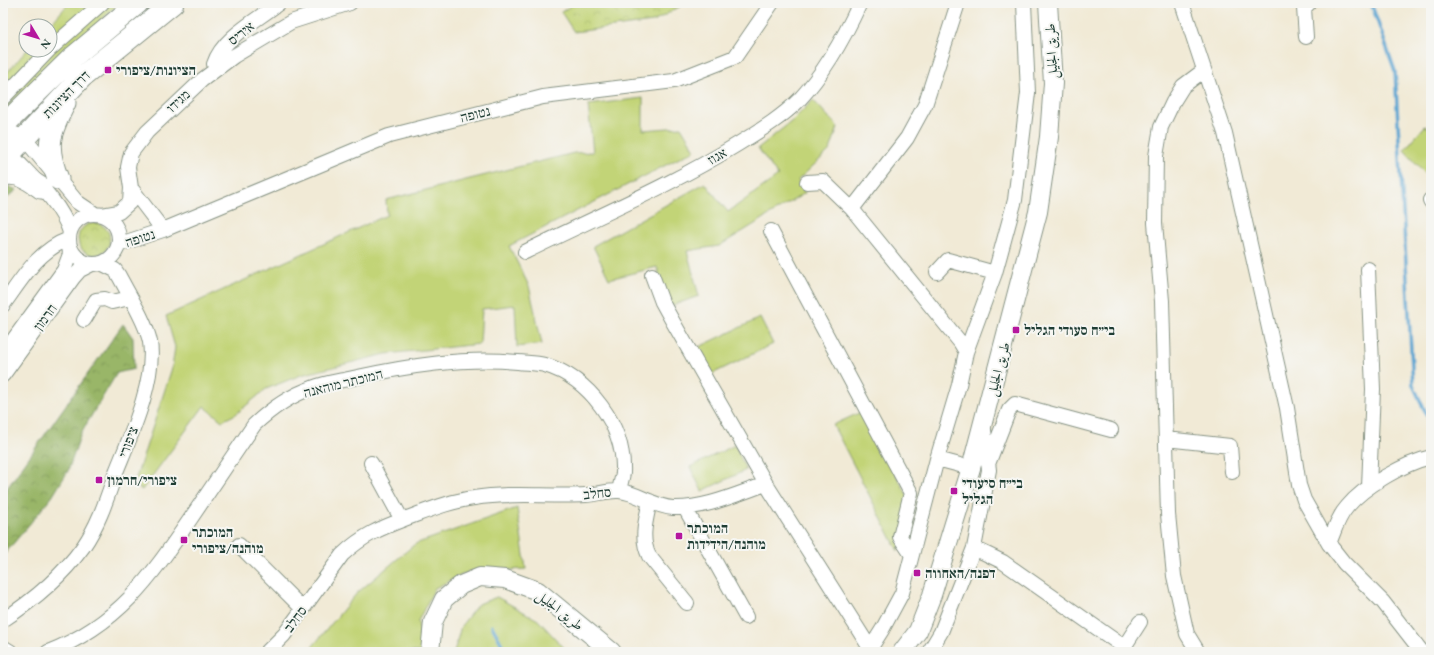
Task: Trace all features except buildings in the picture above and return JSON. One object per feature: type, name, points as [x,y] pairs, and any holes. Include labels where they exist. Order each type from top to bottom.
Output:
[{"type":"highway","name":"דרך הציונות","points":[[3,127],[72,58],[138,3]]},
{"type":"highway","name":"דרך הציונות","points":[[7,157],[75,84],[173,3]]},
{"type":"highway","points":[[3,174],[17,174],[49,183],[50,137],[53,126],[75,84]]},
{"type":"main road","name":"طريق الجليل","points":[[902,652],[918,631],[932,595],[971,468],[1038,212],[1049,137],[1053,83],[1048,3]]},
{"type":"main road","name":"طريق الجليل","points":[[430,652],[433,622],[444,599],[461,585],[480,577],[505,579],[538,591],[612,652]]},
{"type":"street","points":[[58,41],[102,3]]},
{"type":"street","name":"איריס","points":[[216,69],[214,64],[217,55],[228,41],[279,3]]},
{"type":"street","name":"מגידו","points":[[99,215],[119,212],[130,202],[131,188],[128,168],[131,153],[156,123],[202,80],[253,44],[291,22],[350,3]]},
{"type":"street","name":"נטופה","points":[[116,249],[123,243],[163,230],[389,136],[543,97],[674,80],[735,58],[772,3]]},
{"type":"street","name":"אגוז","points":[[524,252],[690,172],[770,125],[798,100],[824,69],[846,34],[860,3]]},
{"type":"street","points":[[852,209],[907,138],[922,111],[958,3]]},
{"type":"street","points":[[652,275],[662,302],[766,484],[869,650],[902,593],[937,459],[959,385],[966,352],[995,273],[1015,200],[1028,93],[1024,3]]},
{"type":"street","points":[[1182,3],[1225,132],[1287,408],[1299,485],[1304,500],[1329,544],[1344,563],[1383,602],[1422,652]]},
{"type":"street","points":[[1306,37],[1304,8],[1309,3]]},
{"type":"street","points":[[3,98],[41,58]]},
{"type":"street","points":[[1198,652],[1187,634],[1174,576],[1168,514],[1162,301],[1155,223],[1156,156],[1162,127],[1172,102],[1183,86],[1199,74],[1205,73]]},
{"type":"street","points":[[3,127],[24,138],[49,183],[63,216],[69,239],[78,258],[97,264],[111,257],[116,249],[117,231],[114,224],[77,202],[49,183],[7,157],[3,133]]},
{"type":"street","points":[[807,182],[823,181],[852,209],[960,342],[966,352]]},
{"type":"street","points":[[131,188],[163,230]]},
{"type":"street","points":[[69,239],[73,225],[79,219],[99,215]]},
{"type":"street","name":"נטופה","points":[[114,224],[121,229],[130,232],[141,233],[163,230]]},
{"type":"street","points":[[771,231],[911,494],[900,537],[912,555]]},
{"type":"street","points":[[3,305],[43,253],[56,243],[69,239]]},
{"type":"street","name":"חרמון","points":[[3,354],[64,270],[70,254],[69,239]]},
{"type":"street","name":"ציפורי","points":[[116,249],[130,298]]},
{"type":"street","points":[[937,272],[948,260],[995,273]]},
{"type":"street","name":"חרמון","points":[[3,375],[73,278],[80,270],[97,264]]},
{"type":"street","name":"ציפורי","points":[[3,620],[33,599],[67,567],[96,525],[141,405],[150,364],[150,341],[115,270],[97,264]]},
{"type":"street","points":[[1368,269],[1373,389],[1369,487]]},
{"type":"street","points":[[84,320],[96,300],[104,299],[112,302],[130,298]]},
{"type":"street","name":"המוכתר מוהאנה","points":[[48,652],[81,637],[101,624],[123,606],[157,567],[254,425],[271,409],[288,398],[313,387],[377,373],[437,363],[491,360],[544,365],[568,375],[590,392],[606,413],[619,442],[623,472],[619,490]]},
{"type":"street","points":[[988,465],[1009,410],[1015,404],[1111,430]]},
{"type":"street","points":[[929,652],[941,632],[974,548],[984,500],[988,465],[983,422]]},
{"type":"street","points":[[1166,439],[1230,446],[1232,472]]},
{"type":"street","points":[[1329,544],[1346,507],[1369,487],[1416,461],[1431,457]]},
{"type":"street","points":[[937,459],[971,468]]},
{"type":"street","points":[[371,463],[402,520]]},
{"type":"street","name":"סחלב","points":[[267,652],[284,635],[342,555],[352,546],[363,537],[380,528],[447,504],[474,498],[509,495],[587,495],[619,490],[650,501],[661,507],[685,508],[702,505],[766,484]]},
{"type":"street","points":[[650,501],[644,532],[644,548],[688,603]]},
{"type":"street","points":[[685,508],[746,618]]},
{"type":"street","points":[[239,545],[303,609]]},
{"type":"street","points":[[974,548],[1003,562],[1124,647],[1140,622]]},
{"type":"street","points":[[3,647],[11,652]]},
{"type":"green space","points":[[69,3],[119,3],[3,115],[3,77],[20,58],[58,58],[58,18],[56,18]]},
{"type":"green space","points":[[575,3],[686,3],[653,22],[574,32],[561,12]]},
{"type":"green space","points":[[643,98],[643,130],[681,127],[695,150],[509,246],[529,286],[542,344],[517,347],[515,305],[482,309],[480,344],[386,354],[301,375],[266,389],[236,414],[222,421],[204,406],[142,490],[134,484],[172,368],[175,347],[166,316],[387,215],[386,200],[574,153],[593,152],[588,105]]},
{"type":"green space","points":[[813,100],[838,127],[830,150],[798,180],[805,193],[719,246],[687,251],[699,296],[668,307],[657,267],[609,279],[593,246],[705,183],[728,212],[778,176],[758,148],[792,121]]},
{"type":"green space","points":[[1425,126],[1431,129],[1431,180],[1404,150]]},
{"type":"green space","points":[[3,184],[17,190],[3,201]]},
{"type":"green space","points":[[91,223],[97,223],[107,230],[110,239],[109,245],[103,252],[97,255],[91,255],[81,248],[78,242],[78,236],[85,226]]},
{"type":"green space","points":[[760,318],[773,344],[712,374],[699,347]]},
{"type":"green space","points":[[123,324],[133,338],[134,369],[117,373],[81,433],[68,471],[52,497],[3,556],[3,494]]},
{"type":"green space","points":[[861,412],[913,505],[898,551],[833,425]]},
{"type":"green space","points":[[735,445],[746,470],[702,491],[690,467]]},
{"type":"green space","points":[[517,508],[526,569],[468,572],[435,588],[418,621],[423,652],[308,652],[357,593],[415,544]]},
{"type":"green space","points":[[497,597],[538,620],[568,652],[454,652],[461,626],[478,604]]},
{"type":"waterway","points":[[1371,3],[1395,71],[1413,385],[1431,424]]},
{"type":"waterway","points":[[492,626],[506,652]]},
{"type":"place","name":"הציונות/ציפורי","points":[[108,70]]},
{"type":"place","name":"בי״ח סעודי הגליל","points":[[1016,330]]},
{"type":"place","name":"ציפורי/חרמון","points":[[99,480]]},
{"type":"place","name":"בי״ח סיעודי הגליל","points":[[954,491]]},
{"type":"place","name":"המוכתר מוהנה/הידידות","points":[[679,536]]},
{"type":"place","name":"המוכתר מוהנה/ציפורי","points":[[184,540]]},
{"type":"place","name":"דפנה/האחווה","points":[[917,573]]}]
